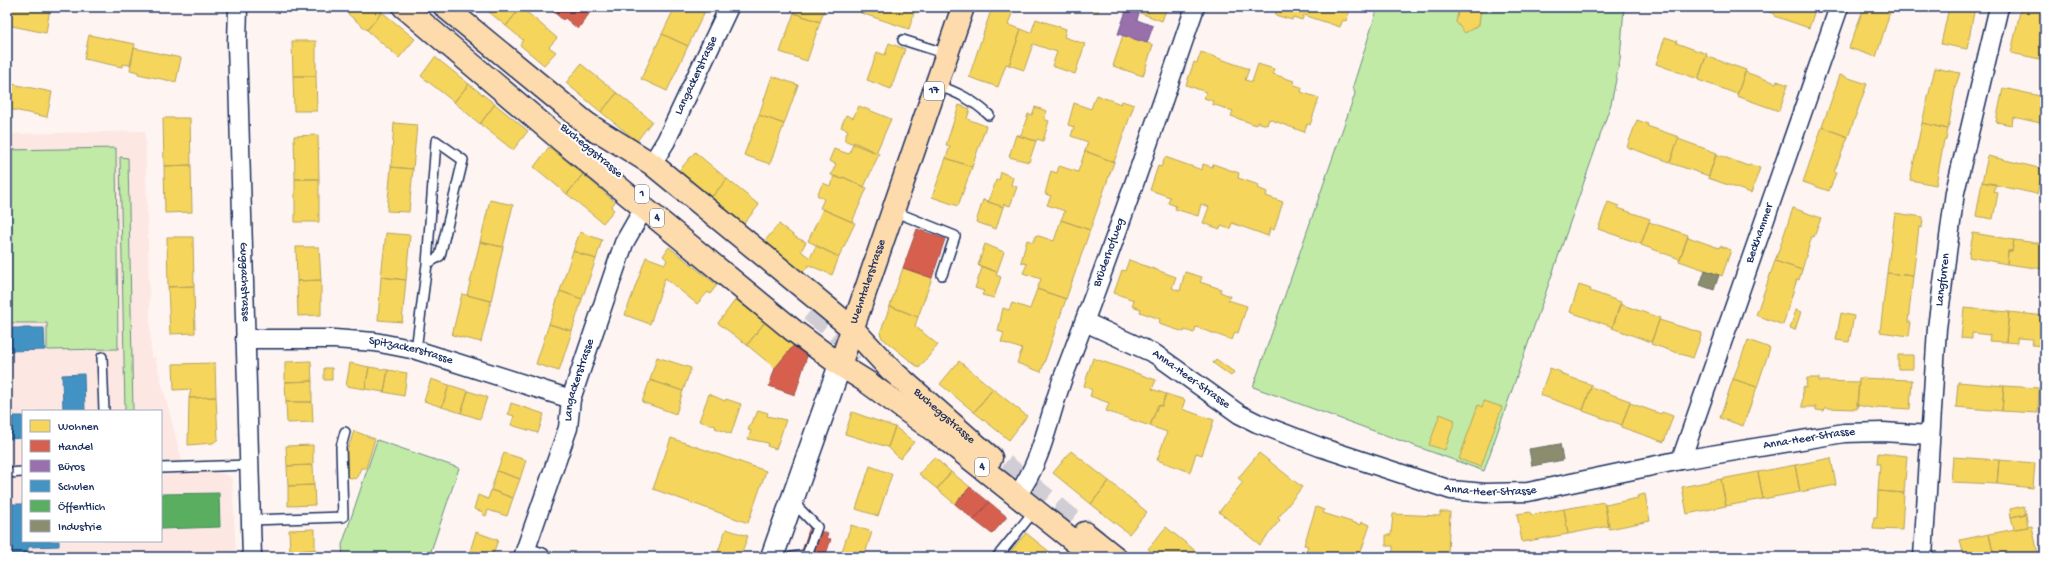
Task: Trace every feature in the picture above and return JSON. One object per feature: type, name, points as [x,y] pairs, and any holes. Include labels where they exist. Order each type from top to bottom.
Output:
[{"type":"main road","name":"4","points":[[404,7],[644,208],[794,330],[840,365]]},
{"type":"main road","name":"Bucheggstrasse","points":[[419,7],[446,13],[586,122],[650,182],[806,317],[640,193],[446,13]]},
{"type":"main road","name":"Wehntalerstrasse","points":[[840,365],[963,7]]},
{"type":"main road","name":"4","points":[[586,122],[652,164],[853,329]]},
{"type":"main road","name":"Bucheggstrasse","points":[[853,329],[890,369],[987,454],[1021,490],[1035,510],[1094,557]]},
{"type":"main road","name":"Bucheggstrasse","points":[[840,365],[867,382],[944,438],[1116,557]]},
{"type":"street","name":"Guggachstrasse","points":[[238,7],[237,43],[252,557]]},
{"type":"street","name":"Langackerstrasse","points":[[652,164],[666,141],[729,7]]},
{"type":"street","name":"Brüderhofweg","points":[[1021,490],[1044,437],[1046,425],[1063,376],[1085,322],[1195,7]]},
{"type":"street","name":"Beckhammer","points":[[1681,460],[1839,7]]},
{"type":"street","name":"Langfurren","points":[[1923,557],[1937,328],[1955,192],[2000,7]]},
{"type":"street","name":"Langackerstrasse","points":[[529,555],[568,428],[571,399],[624,243],[644,208]]},
{"type":"street","name":"Anna-Heer-Strasse","points":[[1085,322],[1155,354],[1239,414],[1257,423],[1320,447],[1451,490],[1485,493],[1528,492],[1681,460],[1844,433],[1883,432],[1930,435]]},
{"type":"street","name":"Spitzackerstrasse","points":[[245,339],[334,338],[375,342],[416,350],[571,399]]},
{"type":"street","name":"Wehntalerstrasse","points":[[772,557],[840,365]]},
{"type":"lane","points":[[446,13],[478,68]]},
{"type":"lane","points":[[903,40],[947,54]]},
{"type":"lane","points":[[936,85],[960,94],[976,103],[990,115]]},
{"type":"lane","points":[[416,350],[427,264],[436,141],[463,160],[440,256],[427,264]]},
{"type":"lane","points":[[893,211],[955,236],[942,274]]},
{"type":"lane","points":[[102,357],[104,410]]},
{"type":"lane","points":[[251,520],[343,517],[341,447],[345,432]]},
{"type":"lane","points":[[162,468],[250,465]]},
{"type":"lane","points":[[7,473],[22,472]]},
{"type":"lane","points":[[792,501],[817,527],[807,555],[792,557]]},
{"type":"lane","points":[[997,557],[1035,510]]},
{"type":"shaded area","points":[[145,131],[151,358],[155,357],[185,473],[221,473],[229,476],[232,480],[236,557],[7,557],[7,134]]},
{"type":"green space","points":[[1378,7],[1624,7],[1620,60],[1611,104],[1484,471],[1253,387],[1355,94],[1353,86]]},
{"type":"green space","points":[[116,148],[118,349],[47,350],[47,323],[7,323],[7,150]]},
{"type":"green space","points":[[120,157],[128,158],[133,410],[125,410]]},
{"type":"green space","points":[[377,440],[459,468],[429,557],[343,557],[342,545]]},
{"type":"building: Wohnen","points":[[7,7],[50,8],[46,33],[7,25]]},
{"type":"building: Wohnen","points":[[377,7],[382,12],[367,30],[341,8]]},
{"type":"building: Wohnen","points":[[483,7],[521,7],[506,26]]},
{"type":"building: Wohnen","points":[[521,7],[557,38],[549,47],[556,52],[544,65],[520,45],[523,40],[506,26]]},
{"type":"building: Wohnen","points":[[675,7],[707,7],[688,46],[662,34]]},
{"type":"building: Wohnen","points":[[796,7],[825,7],[820,22],[794,13]]},
{"type":"building: Wohnen","points":[[863,7],[920,7],[919,12],[915,10],[909,29],[861,13]]},
{"type":"building: Wohnen","points":[[992,7],[1004,7],[1013,10],[1008,25],[1021,29],[1009,65],[1006,64],[998,87],[969,77]]},
{"type":"building: Wohnen","points":[[1083,7],[1100,7],[1098,12]]},
{"type":"building: Wohnen","points":[[1132,7],[1167,7],[1162,21],[1132,10]]},
{"type":"building: Wohnen","points":[[1278,7],[1351,7],[1346,21],[1343,20],[1340,27],[1304,15],[1302,20],[1293,17],[1292,20],[1275,15]]},
{"type":"building: Wohnen","points":[[1459,7],[1481,7],[1479,25],[1465,33],[1456,22]]},
{"type":"building: Wohnen","points":[[1767,7],[1816,7],[1809,28],[1774,16],[1775,14],[1766,11]]},
{"type":"building: Wohnen","points":[[1864,7],[1894,7],[1892,13],[1890,12],[1876,57],[1849,48]]},
{"type":"building: Wohnen","points":[[1949,7],[1975,7],[1967,49],[1941,44]]},
{"type":"building: Wohnen","points":[[2021,7],[2045,7],[2045,21],[2039,47],[2042,48],[2040,59],[2011,53]]},
{"type":"building: Wohnen","points":[[382,12],[415,39],[399,58],[367,30]]},
{"type":"building: Wohnen","points":[[794,13],[820,22],[807,61],[780,52]]},
{"type":"building: Wohnen","points":[[1036,19],[1066,29],[1064,37],[1085,44],[1075,74],[1052,66],[1057,52],[1033,44],[1024,70],[1009,65],[1021,29],[1031,33]]},
{"type":"building: Wohnen","points":[[662,34],[688,46],[667,91],[641,79]]},
{"type":"building: Wohnen","points":[[89,35],[135,44],[130,65],[122,64],[122,67],[84,59]]},
{"type":"building: Wohnen","points":[[1123,35],[1153,45],[1143,76],[1113,66]]},
{"type":"building: Wohnen","points":[[1665,37],[1677,41],[1676,43],[1707,54],[1698,79],[1656,64]]},
{"type":"building: Wohnen","points":[[292,41],[316,41],[316,76],[293,76]]},
{"type":"building: Wohnen","points":[[889,43],[905,49],[891,89],[867,80],[877,52],[885,55]]},
{"type":"building: Wohnen","points":[[134,48],[181,58],[176,82],[138,74],[138,72],[130,70]]},
{"type":"building: Wohnen","points":[[1201,52],[1249,69],[1245,80],[1252,82],[1258,64],[1274,69],[1273,74],[1294,81],[1293,84],[1302,88],[1301,92],[1319,98],[1310,125],[1307,124],[1304,132],[1269,119],[1267,125],[1257,122],[1256,125],[1231,116],[1233,111],[1212,104],[1213,101],[1204,98],[1206,92],[1186,85],[1194,62],[1197,63]]},
{"type":"building: Wohnen","points":[[1706,56],[1746,70],[1737,94],[1698,80]]},
{"type":"building: Wohnen","points":[[435,57],[469,84],[454,102],[421,76]]},
{"type":"building: Wohnen","points":[[581,64],[617,93],[601,112],[566,83]]},
{"type":"building: Wohnen","points":[[1935,68],[1960,73],[1956,85],[1948,129],[1922,123]]},
{"type":"building: Wohnen","points":[[1745,72],[1776,83],[1777,81],[1788,85],[1779,111],[1737,96]]},
{"type":"building: Wohnen","points":[[1840,75],[1867,84],[1848,137],[1822,127]]},
{"type":"building: Wohnen","points":[[293,76],[316,76],[317,111],[294,111]]},
{"type":"building: Wohnen","points":[[772,76],[798,85],[784,124],[759,115]]},
{"type":"building: Wohnen","points":[[7,83],[52,92],[47,117],[9,109],[9,106],[7,106]]},
{"type":"building: Wohnen","points":[[469,84],[495,104],[480,124],[454,102]]},
{"type":"building: Wohnen","points":[[2003,88],[2045,97],[2045,124],[2013,117],[2012,125],[1996,122]]},
{"type":"building: Wohnen","points":[[617,93],[652,121],[637,141],[601,112]]},
{"type":"building: Wohnen","points":[[1096,95],[1121,104],[1122,101],[1134,105],[1114,162],[1085,151],[1088,142],[1071,136],[1074,127],[1068,125],[1074,103],[1091,109]]},
{"type":"building: Wohnen","points":[[495,104],[528,131],[513,150],[480,124]]},
{"type":"building: Wohnen","points":[[959,105],[970,109],[967,119],[986,126],[972,167],[946,158],[950,146],[946,145]]},
{"type":"building: Wohnen","points":[[859,106],[891,119],[876,153],[844,140],[848,130],[841,127],[846,115],[853,118]]},
{"type":"building: Wohnen","points":[[1035,107],[1047,111],[1044,119],[1049,121],[1043,141],[1037,139],[1036,141],[1016,135],[1021,135],[1028,114],[1032,115]]},
{"type":"building: Wohnen","points":[[759,115],[784,124],[770,164],[744,155]]},
{"type":"building: Wohnen","points":[[163,118],[190,118],[191,165],[164,166]]},
{"type":"building: Wohnen","points":[[1637,120],[1648,124],[1647,126],[1679,137],[1670,162],[1627,147]]},
{"type":"building: Wohnen","points":[[394,123],[417,125],[413,169],[391,167]]},
{"type":"building: Wohnen","points":[[1922,123],[1948,129],[1946,140],[1944,140],[1936,185],[1910,180]]},
{"type":"building: Wohnen","points":[[1822,127],[1848,137],[1834,172],[1836,173],[1829,191],[1803,182]]},
{"type":"building: Wohnen","points":[[318,135],[319,179],[295,179],[294,136]]},
{"type":"building: Wohnen","points":[[1016,135],[1036,141],[1029,162],[1009,157]]},
{"type":"building: Wohnen","points":[[1678,139],[1717,153],[1709,176],[1670,163]]},
{"type":"building: Wohnen","points":[[854,142],[879,154],[864,187],[843,177],[842,179],[831,175],[836,164],[829,161],[834,149],[849,154]]},
{"type":"building: Wohnen","points":[[549,147],[583,174],[567,194],[534,167]]},
{"type":"building: Wohnen","points":[[1085,151],[1114,162],[1090,230],[1061,220],[1065,211],[1047,205],[1051,196],[1045,194],[1051,171],[1057,173],[1059,166],[1078,172]]},
{"type":"building: Wohnen","points":[[695,152],[727,179],[710,199],[677,173]]},
{"type":"building: Wohnen","points":[[1716,154],[1748,166],[1749,164],[1760,168],[1751,193],[1708,178]]},
{"type":"building: Wohnen","points":[[1988,156],[2043,169],[2037,194],[1982,182]]},
{"type":"building: Wohnen","points":[[1165,157],[1202,170],[1203,164],[1212,167],[1213,164],[1239,173],[1238,178],[1259,185],[1258,188],[1267,192],[1266,196],[1283,202],[1274,230],[1270,228],[1268,236],[1232,223],[1230,229],[1221,226],[1220,229],[1203,223],[1209,207],[1201,204],[1198,216],[1175,209],[1176,206],[1168,203],[1170,197],[1150,190],[1158,166],[1161,167]]},
{"type":"building: Wohnen","points":[[946,158],[972,167],[958,206],[932,197]]},
{"type":"building: Wohnen","points":[[191,165],[192,212],[165,213],[164,166]]},
{"type":"building: Wohnen","points":[[391,167],[413,169],[409,212],[387,211]]},
{"type":"building: Wohnen","points":[[1001,172],[1013,177],[1011,185],[1017,187],[1010,206],[1004,204],[1003,207],[983,200],[989,201],[996,180],[999,180]]},
{"type":"building: Wohnen","points":[[583,174],[615,202],[611,207],[614,210],[603,223],[567,194]]},
{"type":"building: Wohnen","points":[[834,176],[842,179],[843,177],[867,188],[852,222],[820,208],[824,199],[817,195],[823,183],[830,186]]},
{"type":"building: Wohnen","points":[[295,179],[319,179],[319,222],[295,222]]},
{"type":"building: Wohnen","points":[[727,179],[759,205],[742,226],[710,199]]},
{"type":"building: Wohnen","points":[[1982,182],[1996,184],[1994,192],[1998,193],[1993,219],[1976,216]]},
{"type":"building: Wohnen","points":[[490,200],[513,205],[503,247],[480,242]]},
{"type":"building: Wohnen","points":[[983,200],[1003,207],[996,229],[976,222]]},
{"type":"building: Wohnen","points":[[1608,202],[1619,206],[1618,208],[1650,219],[1641,244],[1598,229]]},
{"type":"building: Wohnen","points":[[1793,208],[1821,218],[1814,237],[1812,236],[1802,270],[1775,261]]},
{"type":"building: Wohnen","points":[[823,209],[855,223],[839,257],[808,241]]},
{"type":"building: Wohnen","points":[[1895,213],[1923,217],[1922,228],[1919,227],[1913,276],[1887,273]]},
{"type":"building: Wohnen","points":[[1061,220],[1090,230],[1066,299],[1037,289],[1041,279],[1023,273],[1027,264],[1021,262],[1027,240],[1033,242],[1036,235],[1054,241]]},
{"type":"building: Wohnen","points":[[1649,222],[1688,235],[1680,259],[1641,245]]},
{"type":"building: Wohnen","points":[[779,224],[797,238],[806,242],[801,251],[810,258],[816,246],[839,257],[832,275],[809,265],[802,273],[763,243]]},
{"type":"building: Wohnen","points":[[580,232],[602,240],[596,259],[573,251]]},
{"type":"building: Wohnen","points":[[386,233],[410,235],[406,280],[381,277]]},
{"type":"building: Wohnen","points":[[1973,233],[2014,240],[2012,251],[2008,251],[2007,264],[1969,257]]},
{"type":"building: Wohnen","points":[[167,237],[193,237],[194,286],[168,287]]},
{"type":"building: Wohnen","points":[[1688,237],[1719,248],[1720,246],[1731,250],[1722,276],[1679,261]]},
{"type":"building: Wohnen","points":[[2014,240],[2045,244],[2043,269],[2007,264],[2008,251],[2012,251]]},
{"type":"building: Wohnen","points":[[480,242],[503,247],[491,301],[467,295]]},
{"type":"building: Wohnen","points":[[985,244],[1004,252],[997,272],[978,265]]},
{"type":"building: Wohnen","points":[[296,247],[319,247],[321,280],[297,281]]},
{"type":"building: Wohnen","points":[[669,247],[717,285],[710,294],[708,292],[697,304],[665,278],[650,324],[625,315],[646,257],[665,264],[667,260],[663,256]]},
{"type":"building: Wohnen","points":[[573,251],[596,259],[582,299],[560,291]]},
{"type":"building: Wohnen","points":[[1129,260],[1176,277],[1172,288],[1180,291],[1185,272],[1202,277],[1200,282],[1221,289],[1220,292],[1230,296],[1228,300],[1247,306],[1238,333],[1235,332],[1232,340],[1196,327],[1194,333],[1185,330],[1184,332],[1159,324],[1160,319],[1140,312],[1141,309],[1132,306],[1134,300],[1114,293],[1122,270],[1125,271]]},
{"type":"building: Wohnen","points":[[1775,261],[1802,270],[1799,280],[1797,279],[1783,325],[1756,315]]},
{"type":"building: Wohnen","points":[[978,265],[997,272],[996,275],[1001,277],[994,298],[982,295],[984,291],[975,288],[982,268]]},
{"type":"building: Wohnen","points":[[903,268],[932,278],[918,317],[890,306]]},
{"type":"building: Wohnen","points":[[1887,273],[1913,276],[1908,322],[1911,322],[1909,336],[1880,332]]},
{"type":"building: Wohnen","points":[[381,277],[406,280],[402,322],[378,320]]},
{"type":"building: Wohnen","points":[[321,280],[321,315],[298,316],[297,281]]},
{"type":"building: Wohnen","points":[[1579,285],[1591,289],[1590,291],[1621,302],[1613,327],[1570,312]]},
{"type":"building: Wohnen","points":[[194,286],[195,333],[170,334],[168,287]]},
{"type":"building: Wohnen","points":[[1037,289],[1066,299],[1041,372],[1017,363],[1022,349],[1001,342],[1004,333],[998,331],[1003,308],[1009,310],[1012,303],[1030,309]]},
{"type":"building: Wohnen","points":[[560,291],[582,299],[572,331],[549,324]]},
{"type":"building: Wohnen","points":[[462,294],[491,301],[481,342],[452,335]]},
{"type":"building: Wohnen","points":[[736,299],[765,322],[747,345],[718,323]]},
{"type":"building: Wohnen","points":[[1620,304],[1660,318],[1651,342],[1612,328]]},
{"type":"building: Wohnen","points":[[890,306],[918,317],[915,326],[938,345],[919,368],[882,338],[880,333]]},
{"type":"building: Wohnen","points":[[1964,308],[2009,312],[2006,342],[1989,341],[1990,335],[1972,333],[1972,339],[1961,338]]},
{"type":"building: Wohnen","points":[[1796,310],[1801,312],[1795,330],[1790,328]]},
{"type":"building: Wohnen","points":[[2009,312],[2045,316],[2042,346],[2032,345],[2033,339],[2017,338],[2017,343],[2006,342]]},
{"type":"building: Wohnen","points":[[1841,313],[1854,316],[1849,342],[1836,340]]},
{"type":"building: Wohnen","points":[[1659,320],[1702,333],[1693,358],[1651,344]]},
{"type":"building: Wohnen","points":[[765,322],[794,345],[775,368],[747,345]]},
{"type":"building: Wohnen","points":[[549,324],[572,331],[559,371],[536,364]]},
{"type":"building: Wohnen","points":[[1748,340],[1770,348],[1757,387],[1733,379]]},
{"type":"building: Wohnen","points":[[1898,355],[1913,355],[1913,369],[1898,369]]},
{"type":"building: Wohnen","points":[[657,357],[691,368],[683,391],[650,380]]},
{"type":"building: Wohnen","points":[[1093,358],[1156,380],[1152,389],[1166,394],[1162,406],[1158,405],[1150,426],[1106,411],[1109,403],[1090,396],[1092,390],[1084,386]]},
{"type":"building: Wohnen","points":[[1216,359],[1234,372],[1231,376],[1213,363]]},
{"type":"building: Wohnen","points":[[311,361],[312,381],[285,382],[285,362]]},
{"type":"building: Wohnen","points":[[959,361],[993,389],[974,412],[940,384]]},
{"type":"building: Wohnen","points":[[215,363],[216,397],[189,398],[191,389],[174,390],[173,364]]},
{"type":"building: Wohnen","points":[[350,363],[369,367],[365,389],[346,386]]},
{"type":"building: Wohnen","points":[[369,367],[388,370],[384,392],[365,389]]},
{"type":"building: Wohnen","points":[[324,368],[332,368],[332,380],[324,380]]},
{"type":"building: Wohnen","points":[[1550,368],[1561,372],[1561,374],[1592,385],[1583,410],[1540,395]]},
{"type":"building: Wohnen","points":[[388,370],[407,373],[404,396],[384,392]]},
{"type":"building: Wohnen","points":[[1807,378],[1819,378],[1819,381],[1859,382],[1857,409],[1825,408],[1824,411],[1816,410],[1816,407],[1802,407],[1803,387],[1806,388]]},
{"type":"building: Wohnen","points":[[1859,378],[1912,380],[1910,409],[1877,407],[1877,409],[1857,405]]},
{"type":"building: Wohnen","points":[[431,379],[449,385],[442,407],[424,401]]},
{"type":"building: Wohnen","points":[[1733,379],[1757,387],[1743,426],[1720,418]]},
{"type":"building: Wohnen","points":[[650,380],[683,391],[676,414],[642,402]]},
{"type":"building: Wohnen","points":[[312,381],[312,402],[286,402],[285,382]]},
{"type":"building: Wohnen","points":[[1958,382],[2004,386],[2002,411],[1956,407]]},
{"type":"building: Wohnen","points":[[449,385],[468,391],[461,413],[442,407]]},
{"type":"building: Wohnen","points":[[2004,386],[2039,388],[2038,413],[2002,411]]},
{"type":"building: Wohnen","points":[[1591,387],[1630,401],[1622,425],[1583,411]]},
{"type":"building: Wohnen","points":[[993,389],[1027,416],[1009,440],[974,412]]},
{"type":"building: Wohnen","points":[[468,391],[487,397],[480,419],[461,413]]},
{"type":"building: Wohnen","points":[[709,394],[725,401],[726,399],[741,404],[731,434],[715,428],[716,426],[699,421]]},
{"type":"building: Wohnen","points":[[1166,394],[1185,400],[1182,409],[1214,420],[1202,455],[1196,453],[1190,472],[1157,460],[1167,432],[1150,426],[1158,405],[1162,406]]},
{"type":"building: Wohnen","points":[[216,397],[218,439],[213,443],[188,445],[189,398]]},
{"type":"building: Wohnen","points":[[1484,401],[1502,407],[1481,467],[1459,459],[1478,405],[1482,407]]},
{"type":"building: Wohnen","points":[[286,402],[312,402],[313,422],[287,423]]},
{"type":"building: Wohnen","points":[[511,403],[544,414],[538,433],[511,425],[514,416],[508,414]]},
{"type":"building: Wohnen","points":[[1630,403],[1661,414],[1662,412],[1673,416],[1664,442],[1621,427]]},
{"type":"building: Wohnen","points":[[758,410],[768,413],[767,416],[786,420],[776,449],[767,446],[768,443],[748,439],[751,431],[748,430]]},
{"type":"building: Wohnen","points":[[852,412],[895,427],[888,447],[845,434]]},
{"type":"building: Wohnen","points":[[1440,414],[1455,420],[1445,450],[1429,445]]},
{"type":"building: Wohnen","points":[[895,427],[914,442],[900,459],[888,447]]},
{"type":"building: Wohnen","points":[[354,431],[375,439],[366,468],[361,468],[356,479],[347,477],[347,451]]},
{"type":"building: Wohnen","points":[[671,438],[766,471],[748,523],[653,489]]},
{"type":"building: Wohnen","points":[[313,445],[313,465],[287,466],[286,446]]},
{"type":"building: Wohnen","points":[[1071,451],[1109,481],[1091,504],[1053,473]]},
{"type":"building: Wohnen","points":[[504,453],[526,460],[520,479],[497,471]]},
{"type":"building: Wohnen","points":[[1259,453],[1302,487],[1278,518],[1280,520],[1260,545],[1219,512],[1243,482],[1238,478]]},
{"type":"building: Wohnen","points":[[1878,453],[1907,456],[1904,493],[1878,491],[1880,464],[1877,464]]},
{"type":"building: Wohnen","points":[[934,457],[951,472],[937,489],[919,474]]},
{"type":"building: Wohnen","points":[[1953,457],[1999,460],[1997,484],[1951,482]]},
{"type":"building: Wohnen","points":[[1831,458],[1836,485],[1800,492],[1795,465]]},
{"type":"building: Wohnen","points":[[1999,460],[2035,463],[2033,488],[1997,484]]},
{"type":"building: Wohnen","points":[[313,465],[314,485],[288,486],[287,466]]},
{"type":"building: Wohnen","points":[[1795,465],[1800,492],[1763,499],[1758,472]]},
{"type":"building: Wohnen","points":[[870,466],[892,474],[878,516],[856,509]]},
{"type":"building: Wohnen","points":[[497,471],[520,479],[513,498],[491,490]]},
{"type":"building: Wohnen","points":[[951,472],[970,487],[955,504],[937,489]]},
{"type":"building: Wohnen","points":[[1758,472],[1763,499],[1726,506],[1721,479]]},
{"type":"building: Wohnen","points":[[1721,479],[1726,506],[1687,514],[1682,487]]},
{"type":"building: Wohnen","points":[[1109,481],[1147,512],[1129,534],[1091,504]]},
{"type":"building: Wohnen","points":[[314,485],[315,505],[288,506],[288,486]]},
{"type":"building: Wohnen","points":[[491,490],[513,498],[507,516],[488,510],[486,516],[482,514],[483,512],[474,509],[478,495],[488,499]]},
{"type":"building: Wohnen","points":[[1878,491],[1904,493],[1902,530],[1873,529],[1874,517],[1877,517]]},
{"type":"building: Wohnen","points":[[1645,494],[1650,521],[1609,529],[1605,505],[1638,498],[1637,496]]},
{"type":"building: Wohnen","points":[[1604,502],[1609,526],[1568,534],[1564,509]]},
{"type":"building: Wohnen","points":[[2024,506],[2026,514],[2011,517],[2010,509]]},
{"type":"building: Wohnen","points":[[1316,507],[1324,510],[1323,513],[1361,525],[1362,522],[1370,525],[1359,557],[1304,557],[1308,546],[1304,545]]},
{"type":"building: Wohnen","points":[[1564,509],[1568,534],[1522,542],[1517,514],[1530,512],[1531,515]]},
{"type":"building: Wohnen","points":[[1440,512],[1450,512],[1448,552],[1456,553],[1456,557],[1393,557],[1393,546],[1386,546],[1386,535],[1391,535],[1393,514],[1440,516]]},
{"type":"building: Wohnen","points":[[2026,514],[2028,527],[2014,529],[2011,517]]},
{"type":"building: Wohnen","points":[[851,525],[872,532],[864,557],[840,557]]},
{"type":"building: Wohnen","points":[[2032,526],[2038,554],[2023,557],[1994,557],[1989,534]]},
{"type":"building: Wohnen","points":[[1166,527],[1203,557],[1158,557],[1148,549]]},
{"type":"building: Wohnen","points":[[315,529],[315,550],[290,551],[289,530]]},
{"type":"building: Wohnen","points":[[726,529],[748,536],[740,557],[732,557],[718,552]]},
{"type":"building: Wohnen","points":[[476,532],[498,540],[492,557],[470,551]]},
{"type":"building: Wohnen","points":[[1026,533],[1056,557],[1006,557]]},
{"type":"building: Wohnen","points":[[1989,534],[1994,557],[1964,557],[1960,540]]},
{"type":"building: Wohnen","points":[[315,550],[316,557],[290,557],[290,551]]},
{"type":"building: Wohnen","points":[[470,551],[487,557],[468,557]]},
{"type":"building: Wohnen","points":[[684,553],[696,557],[682,557]]},
{"type":"building: Handel","points":[[548,7],[594,7],[578,29],[565,18],[563,20]]},
{"type":"building: Handel","points":[[917,229],[945,239],[932,278],[903,268]]},
{"type":"building: Handel","points":[[794,345],[807,356],[795,395],[769,386],[775,368]]},
{"type":"building: Handel","points":[[970,487],[989,502],[974,520],[955,504]]},
{"type":"building: Handel","points":[[989,502],[1007,517],[992,534],[974,520]]},
{"type":"building: Handel","points":[[810,527],[828,534],[826,538],[831,539],[825,557],[810,557],[801,554]]},
{"type":"building: Büros","points":[[1127,8],[1139,13],[1137,20],[1153,26],[1147,43],[1118,34]]},
{"type":"building: Schulen","points":[[7,328],[44,328],[45,350],[7,351]]},
{"type":"building: Schulen","points":[[84,374],[85,410],[63,410],[62,375]]},
{"type":"building: Schulen","points":[[7,416],[22,416],[22,438],[7,439]]},
{"type":"building: Schulen","points":[[7,504],[22,504],[22,542],[59,542],[59,546],[28,547],[28,557],[7,557]]},
{"type":"building: Öffentlich","points":[[219,493],[220,527],[162,529],[162,494]]},
{"type":"building: Industrie","points":[[1705,270],[1719,275],[1714,290],[1700,285]]},
{"type":"building: Industrie","points":[[1560,444],[1563,460],[1532,466],[1529,449]]},
{"type":"tunnel","points":[[810,311],[863,353]]},
{"type":"tunnel","points":[[978,444],[1102,544]]}]
